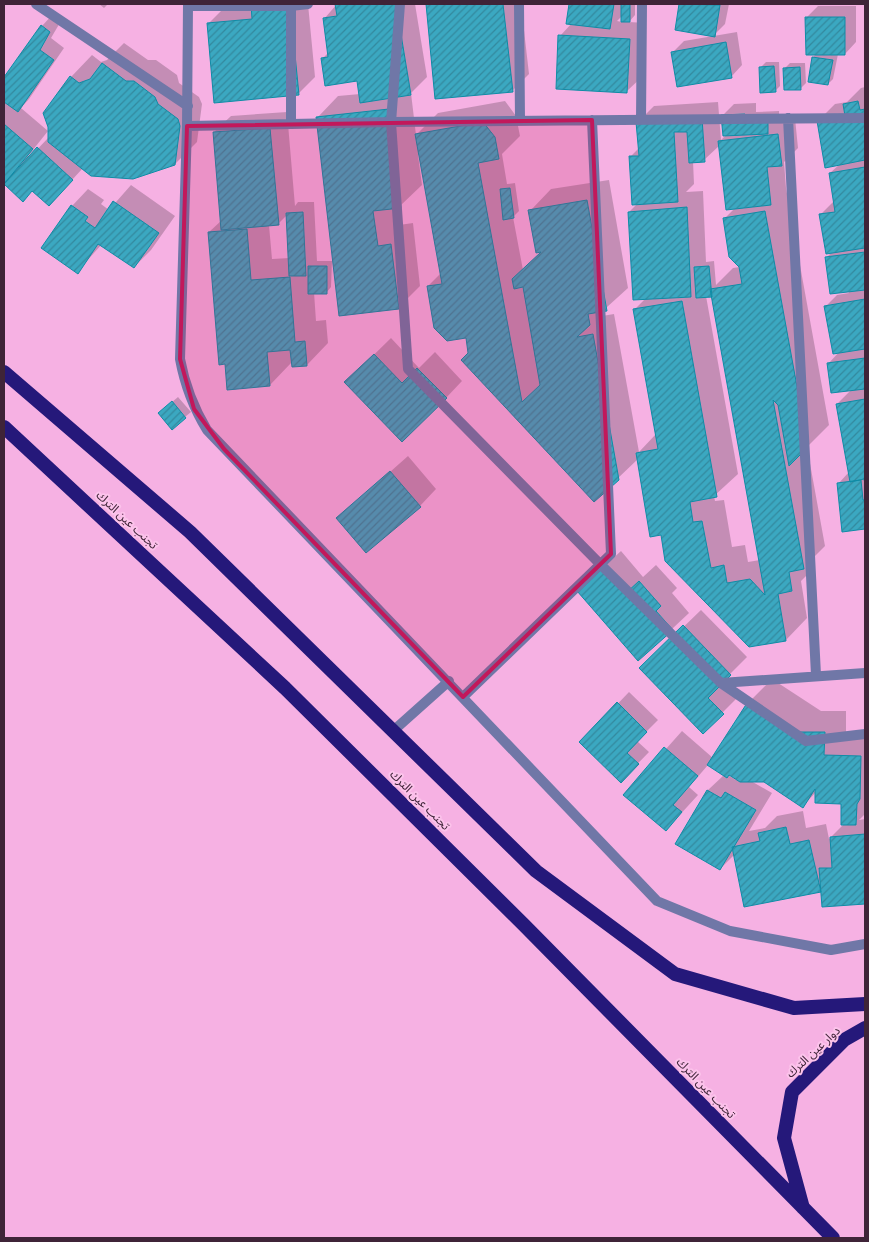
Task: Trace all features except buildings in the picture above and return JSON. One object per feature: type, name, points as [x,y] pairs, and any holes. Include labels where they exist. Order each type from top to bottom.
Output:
[{"type":"highway","points":[[4,372],[190,532],[536,871],[675,974],[794,1008],[865,1004]]},
{"type":"highway","name":"تجنب عين الترك","points":[[4,427],[285,688],[524,924],[803,1208]]},
{"type":"highway","name":"دوار عين الترك","points":[[833,1238],[803,1208],[784,1138],[792,1092],[844,1040],[865,1028]]},
{"type":"street","points":[[36,4],[188,106]]},
{"type":"street","points":[[308,4],[188,5],[188,106],[180,360],[185,384],[194,408],[207,430],[224,450],[658,901],[730,931],[831,950],[865,944]]},
{"type":"street","points":[[400,4],[391,122],[408,369],[600,564],[721,683],[806,741],[865,734]]},
{"type":"street","points":[[519,4],[520,121]]},
{"type":"street","points":[[641,120],[642,4]]},
{"type":"street","points":[[291,5],[291,124]]},
{"type":"street","points":[[788,118],[816,676]]},
{"type":"street","points":[[187,126],[391,122],[865,118]]},
{"type":"street","points":[[463,697],[611,554],[592,120]]},
{"type":"street","points":[[721,683],[865,673]]},
{"type":"street","points":[[392,731],[449,682]]},
{"type":"highlighted area","points":[[592,120],[611,554],[463,697],[224,449],[194,409],[180,359],[187,126]]}]
